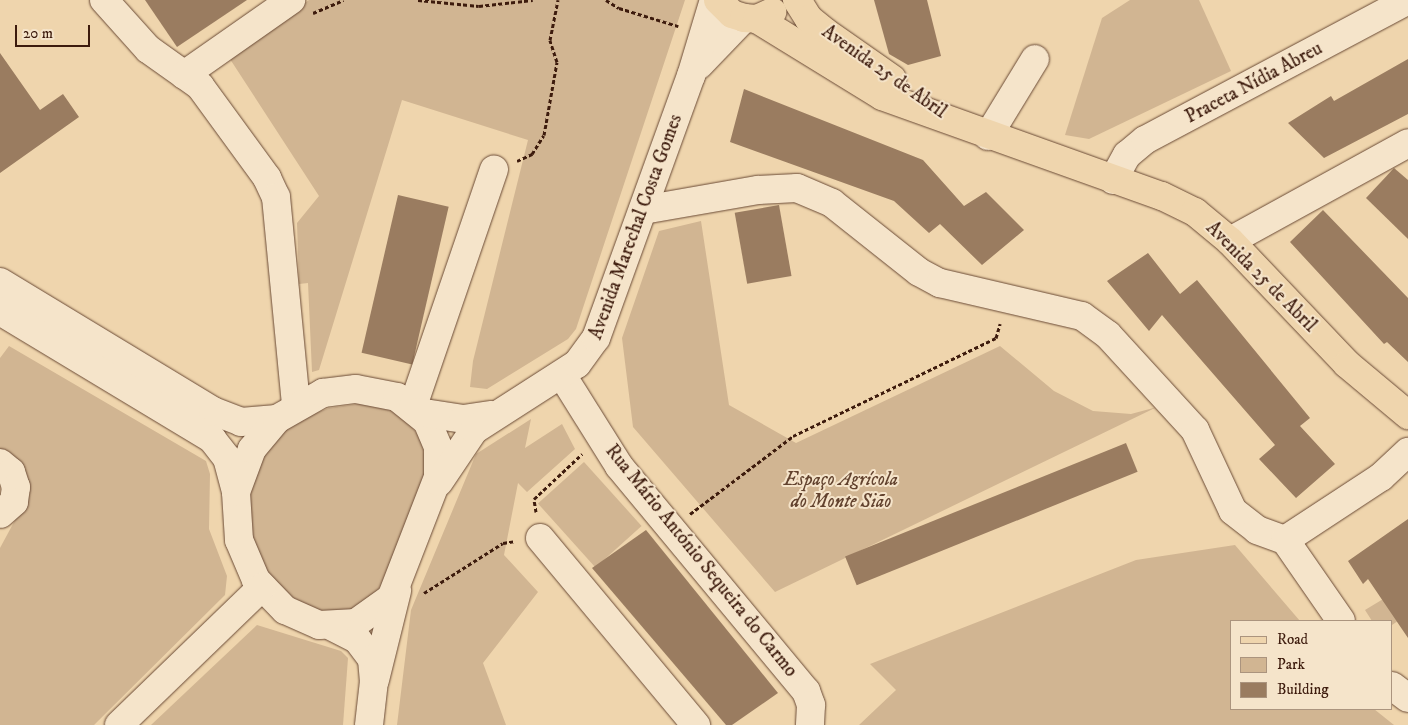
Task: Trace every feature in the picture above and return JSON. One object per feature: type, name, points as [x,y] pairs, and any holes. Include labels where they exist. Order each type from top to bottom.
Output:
[{"type":"main road","name":"Avenida 25 de Abril","points":[[718,0],[732,14],[751,18],[811,49],[882,96],[1113,180],[1195,212],[1230,241],[1347,364],[1408,415]]},
{"type":"main road","points":[[751,18],[770,14],[784,0]]},
{"type":"main road","name":"Avenida 25 de Abril","points":[[797,0],[809,19],[840,44],[953,121]]},
{"type":"street","points":[[104,0],[128,30],[200,86],[218,108],[276,197],[287,412],[252,449],[236,492]]},
{"type":"street","points":[[184,75],[291,0]]},
{"type":"street","name":"Avenida Marechal Costa Gomes","points":[[436,488],[462,444],[492,415],[562,375],[589,352],[596,338],[691,76],[714,0]]},
{"type":"street","name":"Praceta Nídia Abreu","points":[[1113,180],[1127,156],[1145,140],[1408,0]]},
{"type":"street","name":"Avenida Marechal Costa Gomes","points":[[691,76],[708,52],[751,18]]},
{"type":"street","points":[[988,136],[1035,59]]},
{"type":"street","points":[[1230,241],[1408,144]]},
{"type":"street","points":[[333,627],[356,623],[372,614],[391,598],[398,585],[436,488],[438,447],[427,421],[416,409],[494,170]]},
{"type":"street","points":[[642,210],[758,190],[797,188],[832,203],[919,272],[940,283],[1082,316],[1108,335],[1195,430],[1233,511],[1257,530],[1285,540],[1340,620]]},
{"type":"street","points":[[0,282],[212,439],[227,458],[236,492],[238,540],[262,587],[295,616],[333,627],[357,639],[366,649],[374,681]]},
{"type":"street","points":[[0,311],[229,419],[254,424],[287,412]]},
{"type":"street","name":"Rua Mário António Sequeira do Carmo","points":[[562,375],[619,466],[806,691],[811,706],[810,725]]},
{"type":"street","name":"Avenida Marechal Costa Gomes","points":[[287,412],[323,393],[356,389],[381,392],[416,409],[463,419],[492,415]]},
{"type":"street","points":[[1285,540],[1381,476],[1408,452]]},
{"type":"street","points":[[0,462],[10,472],[16,487],[14,502],[0,514]]},
{"type":"street","points":[[540,538],[696,725]]},
{"type":"street","points":[[369,725],[374,681],[383,660],[398,585]]},
{"type":"street","points":[[119,725],[262,587]]},
{"type":"street","points":[[1393,687],[1408,698]]},
{"type":"path","points":[[418,0],[479,6],[533,0]]},
{"type":"path","points":[[494,170],[532,154],[544,136],[556,62],[550,40],[558,0]]},
{"type":"path","points":[[606,0],[619,8],[680,26]]},
{"type":"path","points":[[717,494],[793,436],[996,338]]},
{"type":"path","points":[[534,499],[601,437]]},
{"type":"path","points":[[391,614],[502,543],[540,538]]},
{"type":"green space","points":[[309,0],[685,0],[576,329],[568,339],[487,389],[470,387],[473,361],[528,140],[402,100],[319,370],[312,372],[308,283],[299,284],[297,223],[319,196],[228,56]]},
{"type":"green space","points":[[1130,0],[1199,0],[1231,71],[1089,139],[1065,135],[1102,18]]},
{"type":"green space","name":"Espaço Agrícola do Monte Sião","points":[[701,221],[729,405],[796,443],[1000,346],[1054,391],[1093,411],[1131,414],[1157,407],[775,592],[633,427],[622,338],[659,231]]},
{"type":"green space","points":[[9,346],[206,461],[210,474],[209,529],[227,576],[225,595],[94,725],[0,725],[0,548],[27,498],[0,453],[0,358]]},
{"type":"green space","points":[[364,403],[402,414],[421,439],[427,469],[387,577],[369,602],[350,615],[321,612],[282,592],[259,561],[250,535],[248,506],[253,472],[275,437],[300,419],[329,408]]},
{"type":"green space","points":[[531,419],[525,448],[562,424],[575,449],[527,492],[518,483],[504,555],[538,592],[483,663],[506,725],[397,725],[411,610],[476,454]]},
{"type":"green space","points":[[584,462],[642,526],[595,567],[538,503]]},
{"type":"green space","points":[[1235,545],[1299,620],[1230,620],[1230,710],[1375,710],[1394,725],[859,725],[896,690],[870,664],[1136,560]]},
{"type":"green space","points":[[1408,584],[1408,614],[1393,624],[1393,620],[1371,620],[1365,610]]},
{"type":"green space","points":[[257,625],[341,651],[348,658],[343,725],[151,725]]},
{"type":"building","points":[[145,0],[247,0],[177,47]]},
{"type":"building","points":[[874,0],[927,0],[941,56],[908,65],[889,54]]},
{"type":"building","points":[[0,53],[40,110],[63,94],[79,117],[0,173]]},
{"type":"building","points":[[1408,59],[1408,114],[1324,158],[1288,123],[1331,96],[1334,101]]},
{"type":"building","points":[[744,89],[923,160],[964,206],[986,192],[1024,230],[982,265],[940,224],[929,233],[894,201],[730,142]]},
{"type":"building","points":[[1394,168],[1408,180],[1408,239],[1366,198]]},
{"type":"building","points":[[398,195],[449,207],[412,365],[362,353]]},
{"type":"building","points":[[779,205],[792,276],[747,284],[735,213]]},
{"type":"building","points":[[1323,210],[1408,298],[1408,362],[1387,342],[1384,344],[1290,242]]},
{"type":"building","points":[[1148,253],[1180,294],[1197,280],[1310,418],[1300,426],[1335,464],[1296,498],[1259,459],[1275,445],[1162,315],[1149,331],[1107,281]]},
{"type":"building","points":[[1126,443],[1138,472],[857,585],[845,557]]},
{"type":"building","points":[[1408,519],[1408,638],[1368,579],[1363,584],[1348,561]]},
{"type":"building","points":[[646,530],[778,693],[732,725],[726,725],[592,568]]}]
